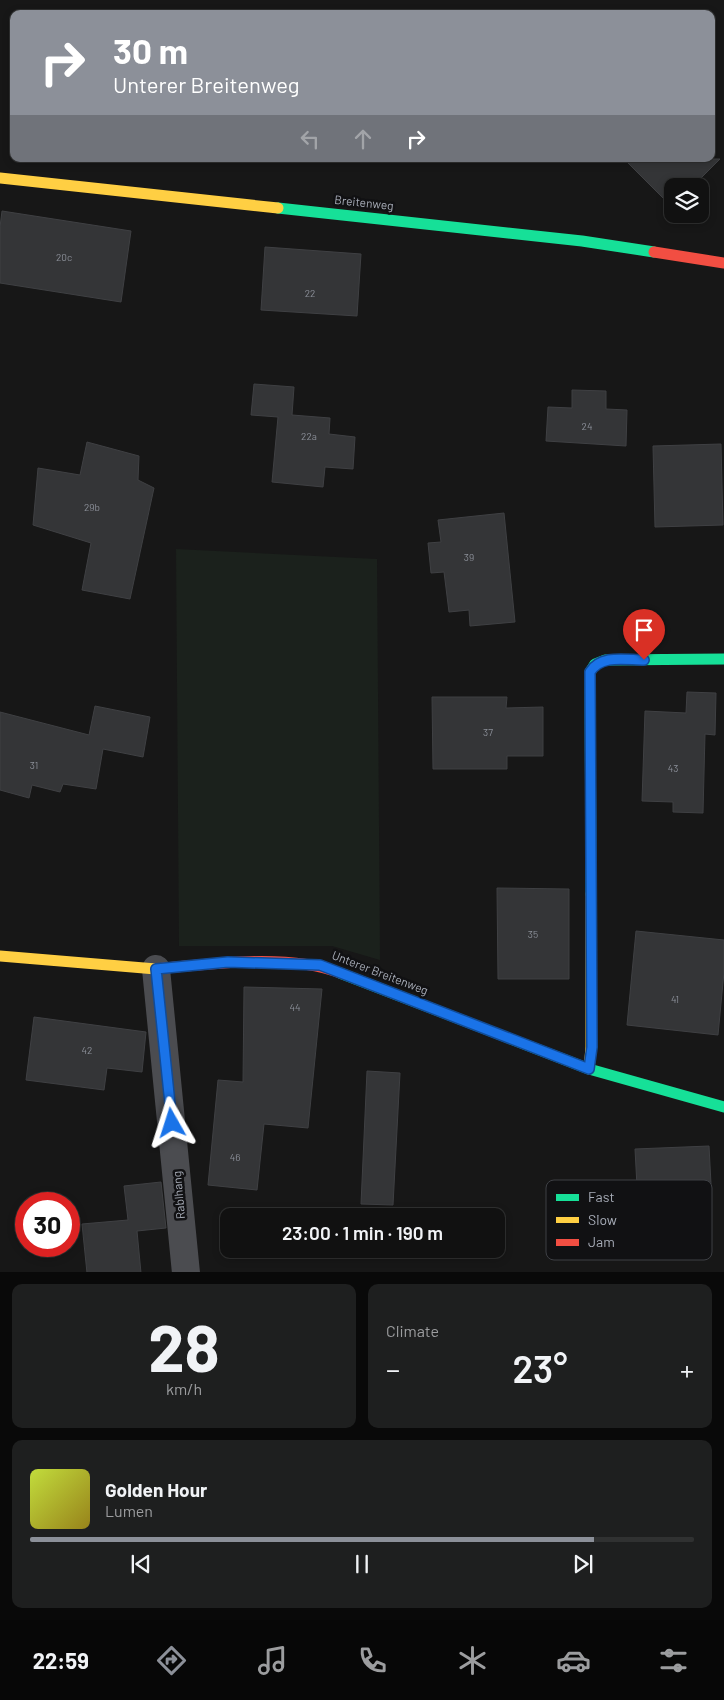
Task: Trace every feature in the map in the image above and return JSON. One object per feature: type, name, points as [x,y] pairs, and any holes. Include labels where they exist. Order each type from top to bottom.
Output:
[{"type":"street","name":"Breitenweg","points":[[0,178],[573,240],[724,263]]},
{"type":"street","points":[[589,1069],[592,1047],[590,672],[595,664],[604,660],[724,659]]},
{"type":"street","name":"Unterer Breitenweg","points":[[0,956],[156,969],[228,962],[320,965],[589,1069],[724,1107]]},
{"type":"street","name":"Rablhang","points":[[156,969],[186,1272]]},
{"type":"shaded area","points":[[176,549],[377,559],[380,960],[332,946],[179,946]]},
{"type":"building","points":[[715,159],[720,159],[701,178],[664,178],[664,199],[627,162],[715,162]]},
{"type":"building","points":[[2,211],[131,231],[121,302],[0,283],[0,227]]},
{"type":"building","points":[[265,247],[361,254],[357,316],[261,310]]},
{"type":"building","points":[[254,384],[294,387],[292,415],[330,418],[329,434],[355,437],[353,469],[325,467],[323,487],[272,482],[278,417],[251,415]]},
{"type":"building","points":[[572,390],[606,391],[606,409],[627,410],[626,446],[546,441],[548,407],[572,408]]},
{"type":"building","points":[[87,442],[139,456],[138,480],[154,488],[130,599],[82,590],[91,543],[33,525],[38,468],[80,475]]},
{"type":"building","points":[[721,444],[723,525],[655,527],[653,446]]},
{"type":"building","points":[[504,513],[515,622],[470,626],[469,610],[449,612],[444,572],[431,573],[428,543],[441,542],[438,520]]},
{"type":"building","points":[[687,692],[716,693],[715,735],[705,734],[703,813],[673,812],[673,802],[642,801],[645,711],[686,713]]},
{"type":"building","points":[[432,697],[507,697],[506,708],[543,707],[543,756],[507,756],[507,769],[433,769]]},
{"type":"building","points":[[95,706],[150,717],[143,757],[103,749],[96,789],[63,784],[60,792],[32,785],[29,798],[0,790],[0,712],[89,735]]},
{"type":"building","points":[[497,888],[569,889],[569,979],[498,979]]},
{"type":"building","points":[[636,931],[724,940],[724,972],[718,1035],[627,1025]]},
{"type":"building","points":[[244,987],[322,989],[308,1128],[264,1124],[257,1190],[208,1185],[218,1080],[243,1082]]},
{"type":"building","points":[[34,1017],[146,1032],[142,1072],[107,1068],[104,1090],[26,1080]]},
{"type":"building","points":[[367,1071],[400,1073],[393,1205],[361,1204]]},
{"type":"building","points":[[709,1146],[711,1180],[637,1180],[635,1149]]},
{"type":"building","points":[[161,1182],[166,1228],[137,1231],[141,1272],[87,1272],[82,1224],[128,1220],[124,1186]]},
{"type":"traffic: fast","points":[[278,208],[582,241],[654,252]]},
{"type":"traffic: fast","points":[[591,894],[590,672],[595,664],[605,660],[724,659]]},
{"type":"traffic: fast","points":[[340,973],[589,1069],[724,1107]]},
{"type":"traffic: slow","points":[[0,178],[278,208]]},
{"type":"traffic: slow","points":[[589,1069],[591,1047],[591,894]]},
{"type":"traffic: slow","points":[[0,956],[156,969]]},
{"type":"traffic: jam","points":[[654,252],[724,263]]},
{"type":"traffic: jam","points":[[156,969],[224,963],[274,962],[298,963],[340,973]]},
{"type":"route","points":[[172,1123],[156,969],[228,962],[320,965],[589,1069],[592,1047],[590,672],[595,664],[604,660],[644,660]]}]
